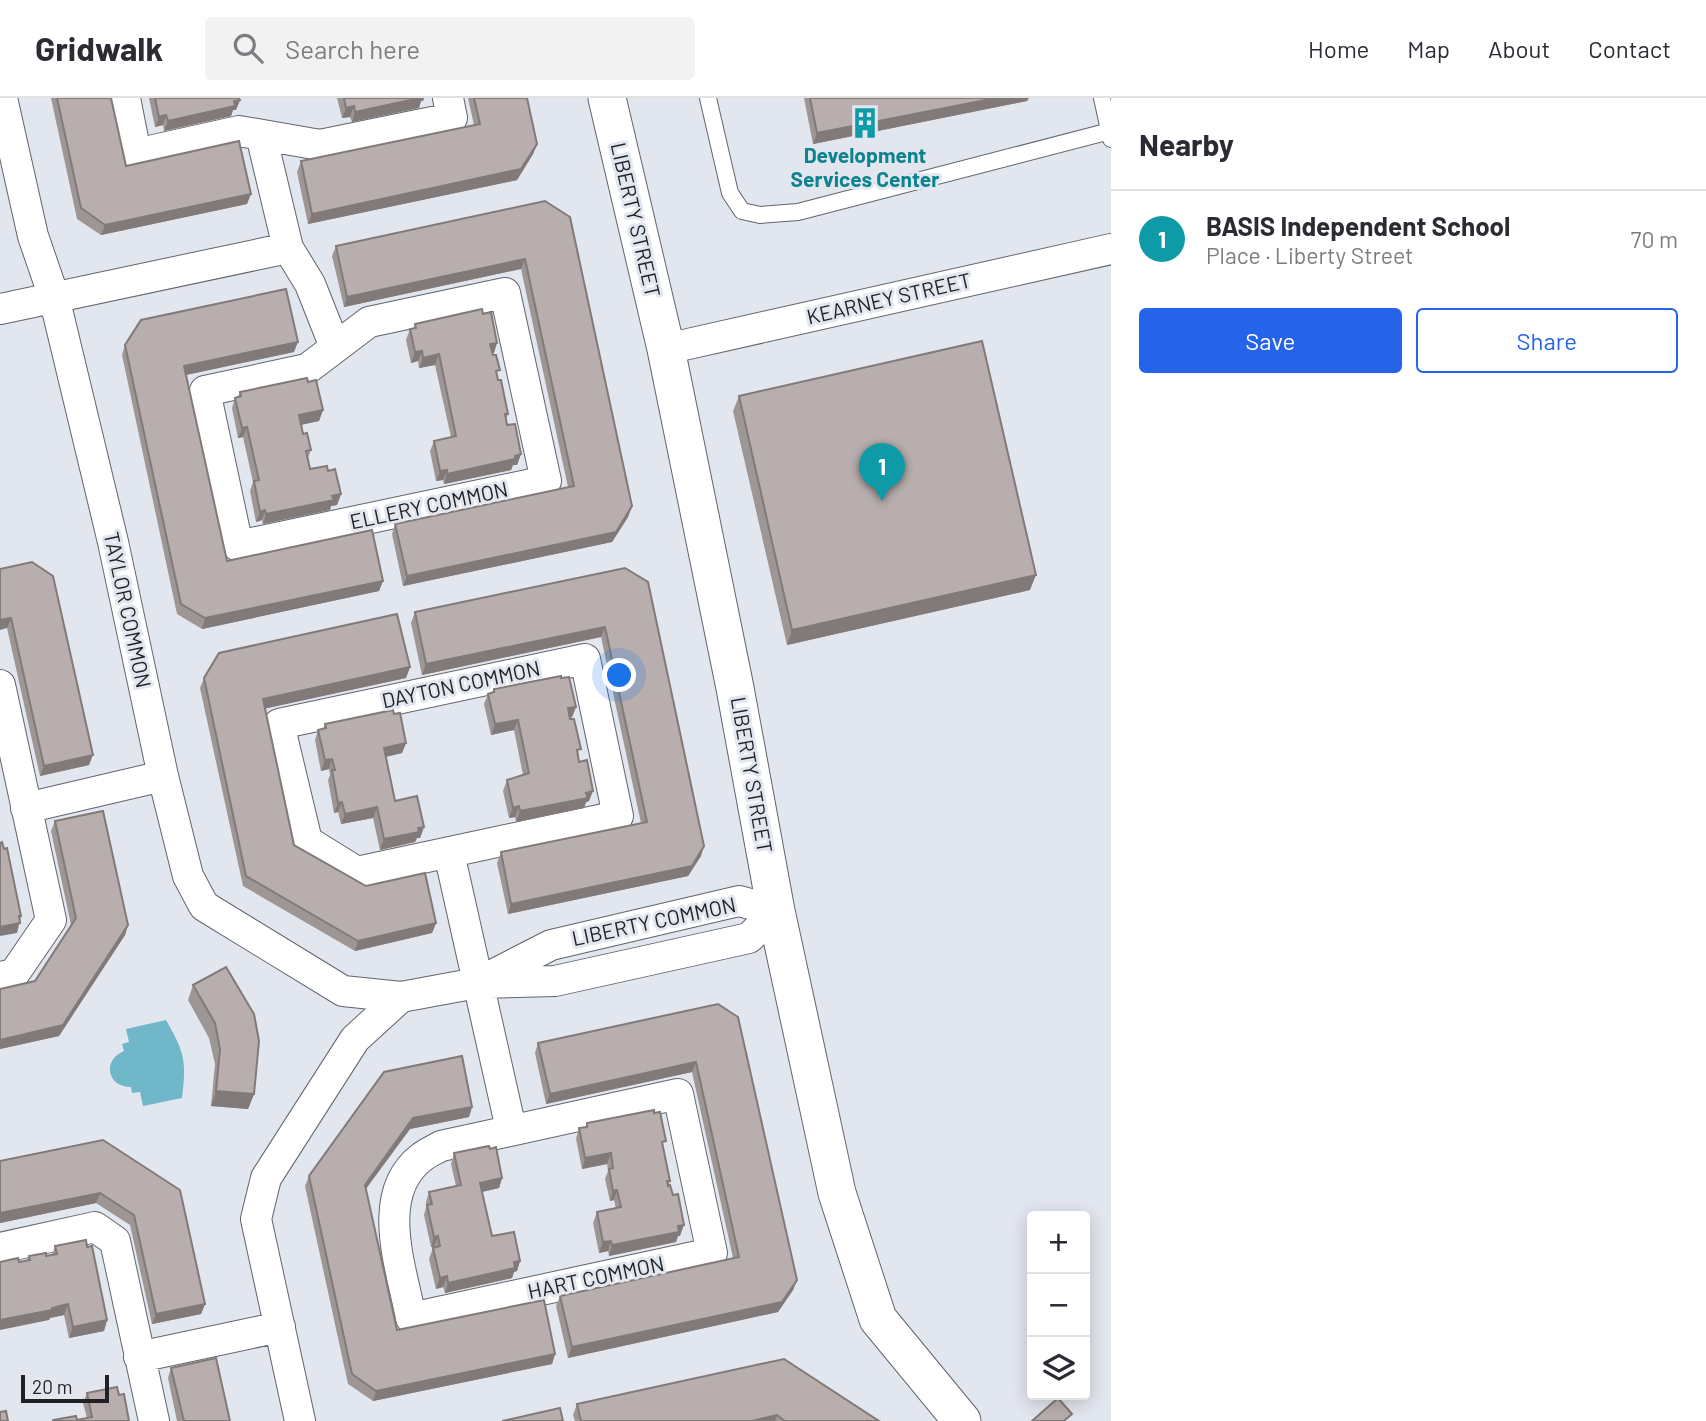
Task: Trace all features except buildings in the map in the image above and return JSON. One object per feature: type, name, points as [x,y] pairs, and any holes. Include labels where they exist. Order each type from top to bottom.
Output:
[{"type":"street","name":"TAYLOR COMMON","points":[[2,98],[33,236],[54,297],[113,542],[187,876],[204,905],[343,990],[401,997]]},
{"type":"street","points":[[125,98],[136,153],[239,131],[320,145],[452,118],[447,98]]},
{"type":"street","name":"LIBERTY STREET","points":[[607,98],[666,349],[736,688],[776,912],[836,1193],[878,1318],[962,1421]]},
{"type":"street","points":[[261,135],[288,248],[310,284],[335,348]]},
{"type":"street","points":[[0,309],[288,248]]},
{"type":"street","name":"KEARNEY STREET","points":[[666,349],[1111,249]]},
{"type":"street","name":"ELLERY COMMON","points":[[505,293],[546,481],[238,546],[205,391],[307,369],[335,348],[369,322],[505,293]]},
{"type":"street","name":"DAYTON COMMON","points":[[585,659],[618,816],[449,853],[357,872],[307,841],[279,724],[585,659]]},
{"type":"street","points":[[0,685],[51,920],[14,974],[0,977]]},
{"type":"street","points":[[26,808],[163,776]]},
{"type":"street","points":[[449,853],[510,1129]]},
{"type":"street","name":"LIBERTY COMMON","points":[[401,997],[477,983],[555,981],[749,938],[776,912],[739,901],[551,945],[477,983]]},
{"type":"street","points":[[598,934],[606,970]]},
{"type":"street","points":[[300,1421],[256,1219],[265,1178],[355,1039],[401,997]]},
{"type":"street","name":"HART COMMON","points":[[678,1094],[712,1253],[411,1318],[393,1225],[394,1199],[406,1176],[420,1158],[441,1146],[510,1129],[678,1094]]},
{"type":"street","points":[[0,1248],[95,1227],[115,1241],[153,1421]]},
{"type":"street","points":[[139,1357],[280,1327]]},
{"type":"lane","points":[[708,98],[730,193],[742,211],[760,215],[798,212],[1110,135],[1102,98]]},
{"type":"water","points":[[166,1020],[183,1057],[182,1098],[143,1106],[140,1092],[132,1093],[131,1087],[117,1083],[112,1078],[110,1066],[112,1060],[124,1051],[122,1044],[129,1042],[126,1029]]},
{"type":"place","name":"Development Services Center","points":[[865,123]]},
{"type":"place","name":"BASIS Independent School","points":[[882,501]]}]
